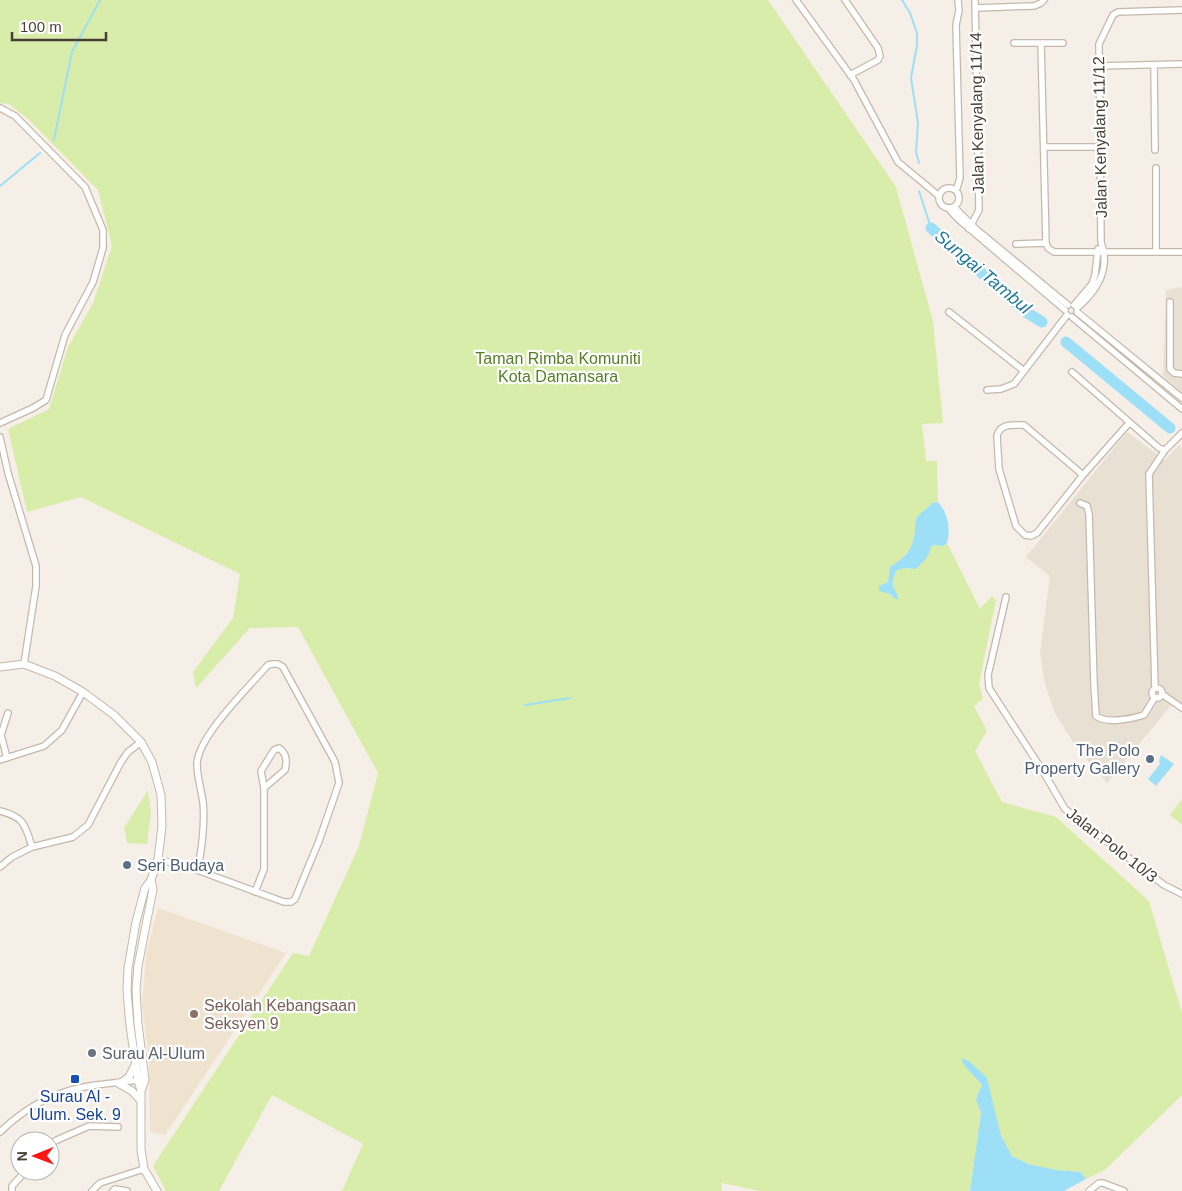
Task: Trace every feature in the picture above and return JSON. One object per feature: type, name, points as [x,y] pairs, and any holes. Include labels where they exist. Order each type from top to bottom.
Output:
[{"type":"street","points":[[796,0],[850,75],[898,162],[939,196],[942,206],[948,208],[954,207],[959,200],[956,191],[960,178],[956,25],[958,0]]},
{"type":"street","points":[[845,0],[878,48],[880,56],[878,60],[850,75]]},
{"type":"street","name":"Jalan Kenyalang 11/14","points":[[971,227],[979,210],[975,0]]},
{"type":"street","points":[[976,8],[1034,6],[1041,4],[1044,0]]},
{"type":"street","name":"Jalan Kenyalang 11/12","points":[[1101,242],[1099,44],[1113,15],[1118,12],[1182,10]]},
{"type":"street","points":[[1014,43],[1063,43]]},
{"type":"street","points":[[1041,43],[1046,243],[1048,248],[1054,252],[1182,252]]},
{"type":"street","points":[[1098,66],[1182,64]]},
{"type":"street","points":[[1154,65],[1155,150]]},
{"type":"street","points":[[0,108],[15,116],[86,187],[102,230],[104,241],[90,290],[71,322],[61,347],[46,400],[0,423]]},
{"type":"street","points":[[1045,148],[1099,148]]},
{"type":"street","points":[[1156,168],[1156,252]]},
{"type":"street","points":[[939,196],[946,189],[956,191]]},
{"type":"street","name":"Jalan Kenyalang 11/14","points":[[954,207],[971,227]]},
{"type":"street","name":"Jalan Kenyalang 11/14","points":[[948,208],[1071,310],[1182,398]]},
{"type":"street","points":[[1071,310],[1090,297],[1098,287],[1102,276],[1104,252],[1101,242]]},
{"type":"street","points":[[987,390],[1009,387],[1014,384],[1092,284],[1095,275],[1097,252],[1101,242]]},
{"type":"street","points":[[1016,244],[1046,243]]},
{"type":"street","points":[[1170,302],[1170,369],[1174,373],[1182,374]]},
{"type":"street","name":"Jalan Kenyalang 11/14","points":[[1071,310],[1182,409]]},
{"type":"street","points":[[950,312],[1024,371]]},
{"type":"street","points":[[1072,372],[1128,422],[1159,448],[1165,450]]},
{"type":"street","points":[[1082,475],[1024,424],[1006,425],[998,431],[999,469],[1016,526],[1025,535],[1031,536],[1037,533],[1082,475],[1128,422]]},
{"type":"street","points":[[1155,697],[1152,693],[1155,688],[1149,474],[1165,450],[1182,433]]},
{"type":"street","points":[[0,437],[8,473],[36,566],[36,586],[25,660]]},
{"type":"street","points":[[1080,503],[1087,506],[1089,514],[1096,716],[1099,719],[1114,720],[1144,715],[1155,697]]},
{"type":"street","name":"Jalan Polo 10/3","points":[[1006,597],[988,675],[988,688],[1044,773],[1065,809],[1164,885],[1182,894]]},
{"type":"street","points":[[0,667],[25,660],[83,692],[114,714],[141,742],[152,762],[162,795],[162,826],[158,859],[151,880],[145,888],[136,922],[128,968],[127,990],[136,1064],[142,1080]]},
{"type":"street","points":[[158,859],[197,870],[284,902],[291,902],[295,899],[319,841],[339,784],[335,762],[283,667],[278,664],[268,665],[220,720],[208,737],[198,757],[203,804],[201,856],[197,870]]},
{"type":"street","points":[[1155,688],[1160,688],[1162,694],[1182,708]]},
{"type":"street","points":[[0,760],[44,746],[62,730],[83,692]]},
{"type":"street","points":[[1155,697],[1160,697],[1162,694]]},
{"type":"street","points":[[7,758],[2,735],[8,713]]},
{"type":"street","points":[[0,867],[32,847],[73,837],[88,825],[121,762],[128,752],[141,742]]},
{"type":"street","points":[[255,892],[264,868],[264,788],[261,771],[274,750],[279,748],[286,757],[285,770],[264,788]]},
{"type":"street","points":[[0,811],[21,819],[27,828],[32,847]]},
{"type":"street","points":[[151,880],[153,889],[138,966],[136,990],[142,1080],[141,1149],[144,1169],[156,1191]]},
{"type":"street","points":[[136,922],[146,924]]},
{"type":"street","points":[[120,1083],[133,1072],[136,1064]]},
{"type":"street","points":[[0,1132],[15,1118],[42,1100],[59,1093],[75,1088],[142,1080]]},
{"type":"street","points":[[120,1083],[132,1091],[141,1101]]},
{"type":"street","points":[[60,1138],[89,1126],[118,1127]]},
{"type":"street","points":[[92,1191],[100,1183],[144,1169]]},
{"type":"street","points":[[1093,1190],[1099,1183],[1103,1183],[1124,1191]]},
{"type":"street","points":[[113,1191],[115,1189],[126,1191]]},
{"type":"shaded area","points":[[1182,287],[1182,392],[1163,376],[1166,290]]},
{"type":"shaded area","points":[[1127,432],[1165,460],[1179,445],[1182,448],[1182,710],[1173,703],[1107,783],[1076,747],[1055,713],[1045,684],[1040,653],[1050,576],[1026,557]]},
{"type":"shaded area","name":"Sekolah Kebangsaan Seksyen 9","points":[[158,908],[286,953],[165,1135],[150,1132],[149,1058],[142,1005],[146,955]]},
{"type":"green space","name":"Taman Rimba Komuniti Kota Damansara","points":[[0,0],[768,0],[896,187],[933,321],[943,423],[922,424],[926,461],[937,461],[938,502],[932,503],[916,520],[911,548],[891,567],[888,582],[879,586],[894,598],[898,595],[893,583],[896,571],[904,568],[911,569],[931,546],[943,546],[947,543],[980,609],[992,596],[996,600],[979,684],[983,699],[974,706],[987,731],[975,751],[1002,802],[1056,817],[1149,901],[1182,1013],[1182,1095],[1105,1170],[1086,1179],[1081,1172],[1034,1166],[1012,1155],[1006,1147],[998,1128],[987,1078],[964,1065],[982,1085],[976,1099],[981,1113],[970,1191],[760,1191],[722,1183],[721,1191],[342,1191],[363,1144],[272,1095],[219,1191],[166,1191],[153,1166],[293,953],[309,956],[359,846],[378,773],[298,627],[250,628],[196,688],[193,672],[233,618],[240,574],[81,497],[27,512],[8,429],[49,409],[68,347],[93,303],[112,246],[98,190],[29,120],[9,104],[0,103]]},
{"type":"green space","points":[[148,790],[151,812],[147,844],[127,843],[124,828]]},
{"type":"green space","points":[[1182,799],[1182,825],[1170,815]]},
{"type":"water","points":[[938,502],[948,521],[947,543],[943,546],[931,546],[928,556],[916,569],[904,568],[896,571],[893,585],[898,600],[890,594],[879,591],[879,586],[888,582],[890,567],[910,549],[917,518],[932,503]]},
{"type":"water","points":[[1161,755],[1174,764],[1156,786],[1148,779],[1160,764]]},
{"type":"water","points":[[961,1058],[969,1061],[987,1078],[1001,1136],[1012,1156],[1028,1164],[1056,1170],[1081,1172],[1086,1179],[1064,1191],[970,1191],[981,1113],[976,1099],[982,1085],[964,1065]]},
{"type":"waterway","points":[[54,140],[72,52],[100,0]]},
{"type":"waterway","name":"Sungai Tambul","points":[[902,0],[910,13],[917,33],[917,45],[911,78],[918,123],[916,152],[919,163]]},
{"type":"waterway","points":[[0,186],[40,153]]},
{"type":"waterway","name":"Sungai Tambul","points":[[919,191],[931,228]]},
{"type":"waterway","name":"Sungai Tambul","points":[[931,228],[1026,312],[1042,322]]},
{"type":"waterway","name":"Sungai Tambul","points":[[1066,342],[1170,428]]},
{"type":"waterway","points":[[525,705],[570,698]]},
{"type":"place","name":"The Polo Property Gallery","points":[[1150,759]]},
{"type":"place","name":"Seri Budaya","points":[[127,865]]},
{"type":"place","name":"Sekolah Kebangsaan Seksyen 9","points":[[194,1014]]},
{"type":"place","name":"Surau Al-Ulum","points":[[92,1053]]},
{"type":"place","name":"Surau Al - Ulum. Sek. 9","points":[[75,1079]]}]
